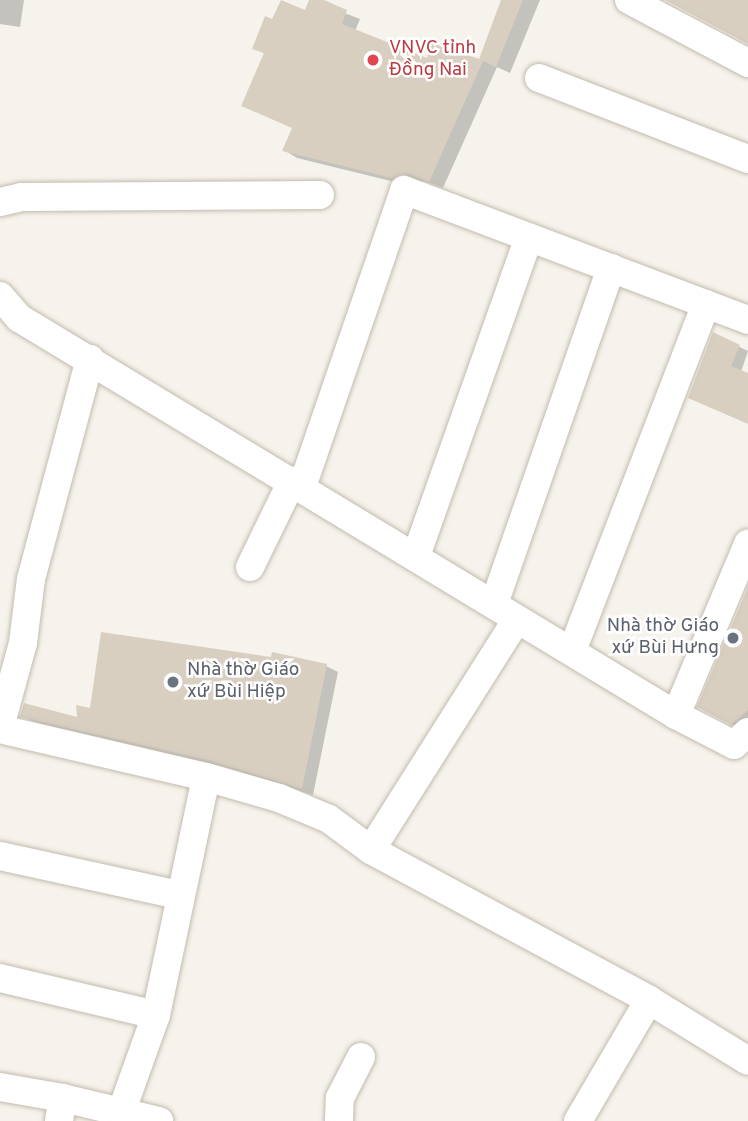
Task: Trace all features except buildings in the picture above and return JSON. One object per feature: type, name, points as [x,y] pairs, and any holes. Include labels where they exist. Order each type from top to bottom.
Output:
[{"type":"street","points":[[629,0],[748,63]]},
{"type":"street","points":[[539,78],[748,159]]},
{"type":"street","points":[[250,567],[297,484],[404,190],[748,320]]},
{"type":"street","points":[[0,202],[21,197],[320,195]]},
{"type":"street","points":[[416,556],[529,237]]},
{"type":"street","points":[[372,850],[506,611],[611,268]]},
{"type":"street","points":[[0,296],[19,318],[676,715],[734,745],[748,732]]},
{"type":"street","points":[[572,651],[706,304]]},
{"type":"street","points":[[90,359],[32,579],[11,641],[0,728],[279,798],[352,832],[372,850],[743,1049]]},
{"type":"street","points":[[676,715],[748,544]]},
{"type":"street","points":[[122,1110],[156,1015],[179,895],[206,778]]},
{"type":"street","points":[[0,856],[179,895]]},
{"type":"street","points":[[0,978],[156,1015]]},
{"type":"street","points":[[578,1121],[649,1000]]},
{"type":"street","points":[[339,1121],[340,1098],[361,1057]]},
{"type":"street","points":[[0,1087],[61,1110],[122,1110],[159,1121]]},
{"type":"place","name":"VNVC tỉnh Đồng Nai","points":[[373,60]]},
{"type":"place","name":"Nhà thờ Giáo xứ Bùi Hưng","points":[[733,638]]},
{"type":"place","name":"Nhà thờ Giáo xứ Bùi Hiệp","points":[[173,682]]}]
